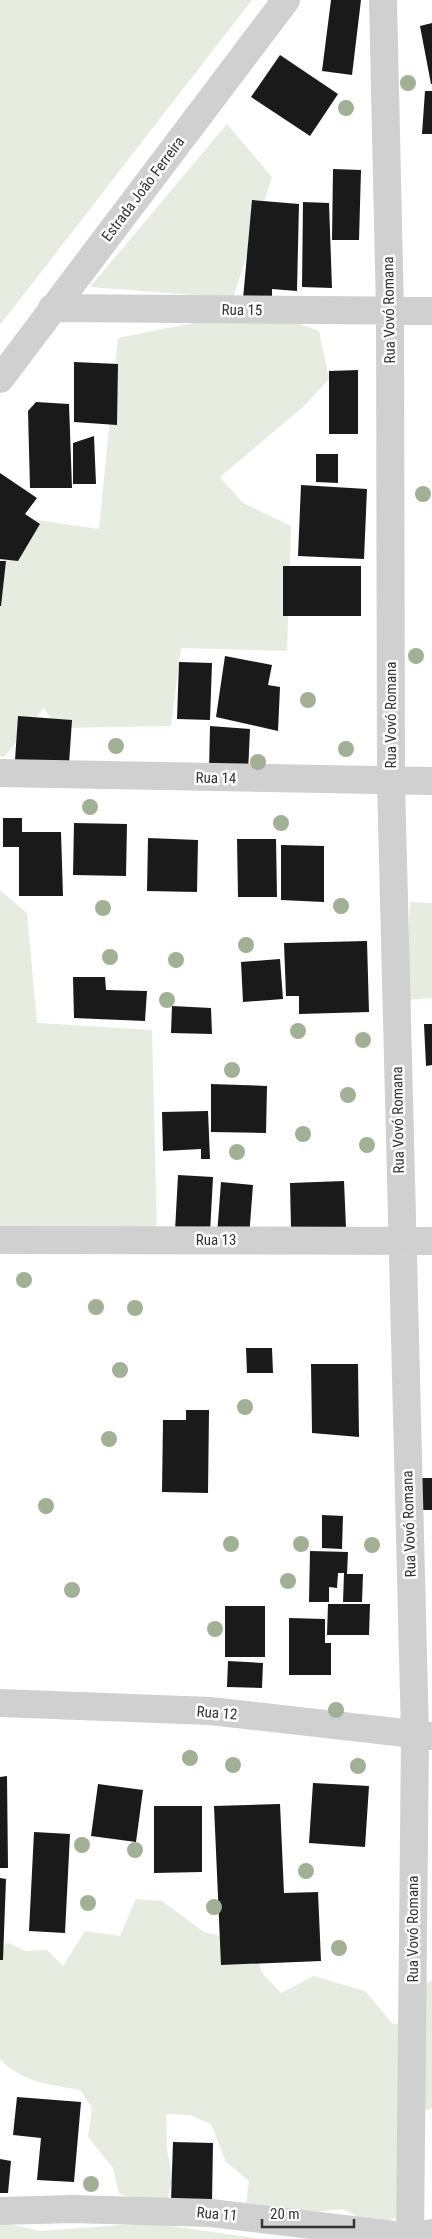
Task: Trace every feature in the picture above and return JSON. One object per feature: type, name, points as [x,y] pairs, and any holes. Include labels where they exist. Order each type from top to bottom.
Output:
[{"type":"street","name":"Estrada João Ferreira","points":[[0,379],[286,0]]},
{"type":"street","name":"Rua Vovó Romana","points":[[383,0],[390,312],[391,781],[401,1240],[423,1735],[417,2236]]},
{"type":"street","name":"Rua 15","points":[[52,308],[432,311]]},
{"type":"street","name":"Rua 14","points":[[0,773],[391,781],[432,780]]},
{"type":"street","name":"Rua 13","points":[[0,1240],[432,1241]]},
{"type":"street","name":"Rua 12","points":[[0,1703],[210,1711],[423,1735]]},
{"type":"street","name":"Rua 11","points":[[0,2212],[72,2209],[212,2213],[417,2236]]},
{"type":"shaded area","points":[[0,0],[252,0],[0,325]]},
{"type":"shaded area","points":[[227,124],[272,177],[233,298],[90,287]]},
{"type":"shaded area","points":[[219,318],[283,318],[319,331],[329,379],[303,407],[220,477],[243,503],[291,526],[287,651],[181,648],[171,726],[57,728],[44,708],[4,757],[0,756],[0,559],[15,517],[99,529],[118,338]]},
{"type":"shaded area","points":[[0,890],[27,913],[37,1023],[152,1030],[157,1232],[0,1232]]},
{"type":"shaded area","points":[[410,902],[432,903],[432,998],[406,1000]]},
{"type":"shaded area","points":[[136,1899],[162,1901],[204,1932],[254,1944],[262,1973],[281,1993],[314,1976],[365,1991],[393,2024],[424,2025],[426,1983],[432,1981],[432,2108],[428,2110],[400,2099],[405,2185],[396,2218],[373,2225],[343,2209],[314,2212],[246,2203],[249,2181],[226,2162],[211,2124],[190,2115],[166,2114],[167,2150],[173,2179],[167,2200],[148,2202],[119,2194],[113,2168],[88,2137],[92,2108],[80,2090],[27,2078],[8,2067],[0,2059],[0,1948],[8,1943],[26,1951],[47,1950],[63,1966],[85,1931],[120,1936]]},
{"type":"shaded area","points":[[0,2222],[40,2231],[150,2223],[262,2239],[0,2239]]},
{"type":"building","points":[[331,0],[361,0],[352,75],[322,71]]},
{"type":"building","points":[[432,23],[432,84],[431,84],[420,26]]},
{"type":"building","points":[[280,55],[338,94],[310,136],[251,97]]},
{"type":"building","points":[[425,91],[432,91],[432,134],[422,134]]},
{"type":"building","points":[[333,169],[361,170],[359,240],[332,240]]},
{"type":"building","points":[[252,200],[299,204],[297,291],[272,289],[272,302],[243,299]]},
{"type":"building","points":[[303,202],[329,203],[332,288],[302,287]]},
{"type":"building","points":[[74,362],[118,364],[117,425],[74,422]]},
{"type":"building","points":[[358,370],[358,434],[329,434],[329,371]]},
{"type":"building","points":[[36,402],[69,404],[72,488],[30,488],[28,411]]},
{"type":"building","points":[[94,436],[96,484],[73,484],[73,443]]},
{"type":"building","points":[[316,454],[338,454],[338,483],[316,482]]},
{"type":"building","points":[[0,473],[37,498],[25,514],[40,524],[18,561],[0,559]]},
{"type":"building","points":[[301,485],[367,489],[364,559],[298,556]]},
{"type":"building","points":[[0,561],[6,561],[1,606],[0,606]]},
{"type":"building","points":[[283,566],[361,566],[361,616],[283,616]]},
{"type":"building","points":[[225,656],[272,665],[268,685],[280,687],[278,731],[216,717]]},
{"type":"building","points":[[179,662],[212,663],[210,720],[177,719]]},
{"type":"building","points":[[18,716],[72,720],[69,764],[15,760]]},
{"type":"building","points":[[210,726],[250,729],[248,773],[209,771]]},
{"type":"building","points":[[3,818],[22,818],[22,832],[61,832],[63,896],[19,896],[19,847],[3,847]]},
{"type":"building","points":[[74,823],[127,824],[126,876],[73,875]]},
{"type":"building","points":[[148,838],[198,840],[197,892],[147,891]]},
{"type":"building","points":[[237,839],[276,839],[277,897],[238,897]]},
{"type":"building","points":[[281,845],[324,846],[324,902],[281,900]]},
{"type":"building","points":[[367,941],[369,1012],[299,1014],[299,996],[286,996],[284,943]]},
{"type":"building","points":[[280,959],[283,999],[243,1002],[241,962]]},
{"type":"building","points":[[73,977],[105,977],[106,990],[147,991],[145,1021],[74,1018]]},
{"type":"building","points":[[172,1006],[211,1008],[212,1034],[171,1033]]},
{"type":"building","points":[[424,1024],[432,1024],[432,1065],[426,1066]]},
{"type":"building","points":[[211,1084],[267,1086],[266,1133],[211,1132]]},
{"type":"building","points":[[208,1111],[210,1159],[201,1159],[201,1149],[163,1151],[162,1112]]},
{"type":"building","points":[[178,1175],[213,1177],[210,1233],[175,1231]]},
{"type":"building","points":[[344,1181],[346,1228],[291,1228],[290,1183]]},
{"type":"building","points":[[221,1182],[253,1185],[249,1237],[217,1235]]},
{"type":"building","points":[[246,1348],[272,1348],[273,1373],[247,1373]]},
{"type":"building","points":[[311,1364],[358,1364],[359,1437],[312,1433]]},
{"type":"building","points":[[186,1410],[209,1410],[208,1493],[162,1492],[163,1420],[186,1420]]},
{"type":"building","points":[[419,1478],[432,1478],[432,1510],[421,1510]]},
{"type":"building","points":[[322,1515],[343,1516],[342,1549],[322,1548]]},
{"type":"building","points":[[310,1551],[348,1552],[347,1574],[363,1574],[362,1602],[343,1602],[344,1573],[338,1573],[337,1588],[329,1587],[329,1602],[309,1602]]},
{"type":"building","points":[[328,1604],[370,1604],[369,1635],[327,1635]]},
{"type":"building","points":[[225,1606],[265,1606],[265,1657],[225,1657]]},
{"type":"building","points":[[289,1618],[325,1619],[325,1643],[331,1643],[331,1675],[289,1675]]},
{"type":"building","points":[[228,1661],[263,1663],[262,1688],[227,1687]]},
{"type":"building","points":[[7,1776],[8,1868],[0,1868],[0,1777]]},
{"type":"building","points":[[313,1783],[369,1786],[365,1847],[309,1843]]},
{"type":"building","points":[[98,1784],[143,1790],[136,1842],[91,1836]]},
{"type":"building","points":[[280,1804],[284,1893],[318,1892],[321,1961],[221,1965],[214,1806]]},
{"type":"building","points":[[154,1806],[202,1806],[202,1872],[154,1873]]},
{"type":"building","points":[[34,1832],[70,1834],[65,1933],[29,1931]]},
{"type":"building","points":[[0,1878],[6,1879],[3,1960],[0,1960]]},
{"type":"building","points":[[17,2097],[81,2102],[74,2182],[37,2180],[41,2138],[13,2135]]},
{"type":"building","points":[[173,2142],[213,2143],[212,2202],[171,2201]]},
{"type":"building","points":[[0,2159],[11,2161],[8,2193],[0,2193]]}]
